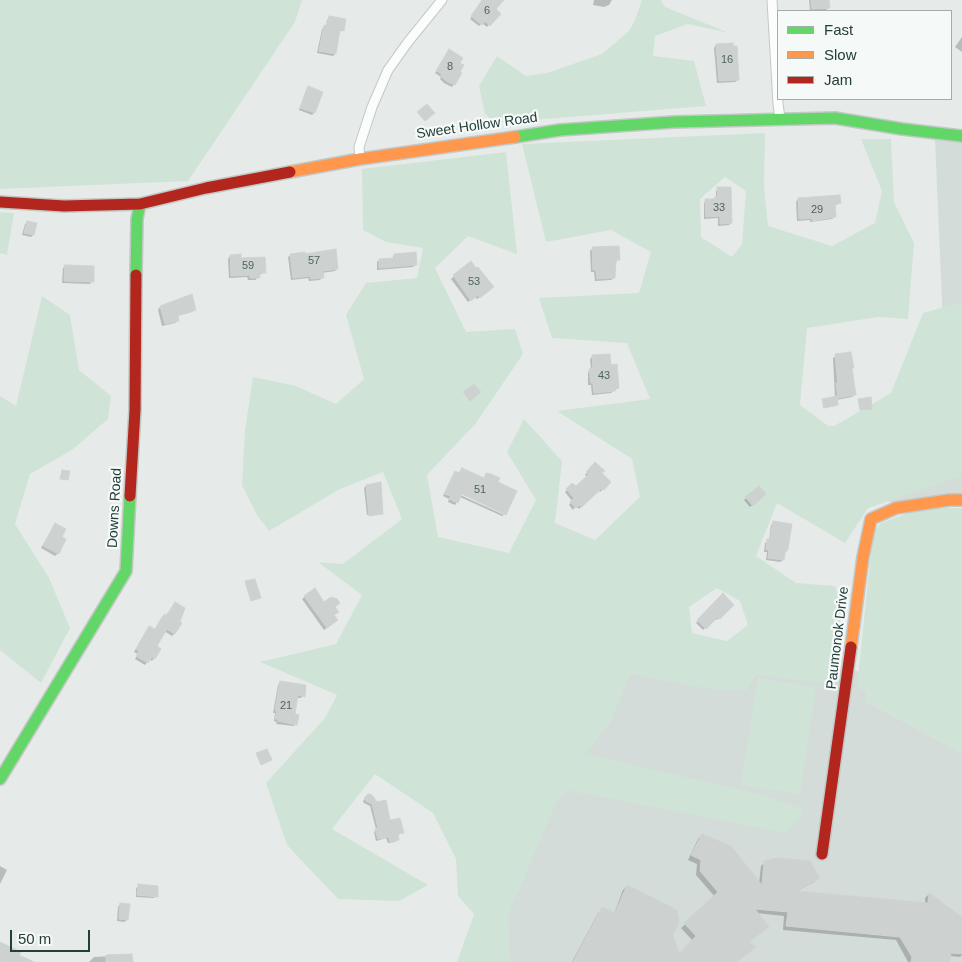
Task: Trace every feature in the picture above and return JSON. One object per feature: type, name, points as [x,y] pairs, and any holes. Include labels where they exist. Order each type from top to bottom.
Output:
[{"type":"street","points":[[360,159],[359,147],[369,115],[388,70],[442,0]]},
{"type":"street","points":[[772,0],[777,87]]},
{"type":"street","points":[[778,100],[780,118]]},
{"type":"street","name":"Sweet Hollow Road","points":[[0,202],[64,206],[140,204],[206,188],[360,159],[560,130],[674,122],[835,118],[962,136]]},
{"type":"street","name":"Downs Road","points":[[0,779],[126,571],[135,410],[137,219],[140,204]]},
{"type":"street","name":"Paumonok Drive","points":[[822,854],[863,557],[871,518],[896,508],[962,500]]},
{"type":"shaded area","points":[[935,140],[962,141],[962,502],[895,504],[795,468],[797,428],[922,421],[946,394]]},
{"type":"shaded area","points":[[529,622],[869,673],[866,701],[962,753],[962,962],[476,962]]},
{"type":"green space","points":[[0,0],[302,0],[295,22],[188,181],[0,189]]},
{"type":"green space","points":[[642,0],[661,0],[665,7],[729,33],[688,24],[655,36],[653,56],[694,61],[706,106],[495,123],[485,114],[479,86],[497,56],[526,76],[547,73],[602,54],[629,31]]},
{"type":"green space","points":[[765,133],[764,187],[768,226],[832,246],[875,223],[882,191],[861,139],[891,139],[894,202],[914,243],[908,319],[878,317],[807,328],[800,405],[831,428],[891,393],[923,313],[962,302],[961,476],[868,508],[845,543],[777,503],[756,556],[796,583],[835,586],[842,607],[831,684],[756,675],[747,690],[715,690],[631,674],[610,723],[585,754],[759,794],[805,810],[787,833],[566,790],[556,803],[508,916],[510,962],[457,962],[474,914],[458,896],[456,859],[433,813],[375,774],[332,829],[428,885],[399,901],[338,899],[287,845],[266,783],[325,718],[337,695],[260,662],[336,644],[362,595],[318,562],[343,564],[402,519],[383,472],[340,489],[269,531],[257,515],[242,485],[245,430],[253,377],[296,386],[336,404],[364,379],[346,315],[366,283],[417,278],[423,248],[386,242],[363,230],[362,169],[506,152],[517,254],[468,236],[435,268],[466,332],[515,329],[523,354],[476,423],[427,475],[438,537],[509,553],[536,500],[507,452],[524,419],[562,461],[555,523],[595,540],[640,497],[632,459],[557,411],[650,399],[627,343],[552,338],[539,298],[639,293],[651,252],[611,230],[546,242],[522,144]],"holes":[[[725,177],[746,191],[742,244],[732,257],[701,237],[700,199]],[[717,588],[740,601],[748,625],[727,641],[692,633],[689,607]]]},
{"type":"green space","points":[[0,212],[14,213],[7,255],[0,253]]},
{"type":"green space","points":[[42,296],[70,315],[79,370],[111,396],[108,419],[72,450],[30,474],[15,524],[49,578],[70,628],[41,683],[0,650],[0,396],[16,406]]},
{"type":"green space","points":[[932,508],[962,508],[962,753],[866,701],[866,692],[857,688],[873,533],[881,523],[911,512]]},
{"type":"green space","points":[[758,678],[816,687],[800,794],[741,785]]},
{"type":"building","points":[[482,0],[504,0],[496,9],[501,14],[490,26],[485,21],[482,25],[471,16]]},
{"type":"building","points":[[811,0],[829,0],[830,8],[812,9]]},
{"type":"building","points":[[329,16],[346,19],[344,31],[340,30],[336,54],[319,51],[324,25],[327,26]]},
{"type":"building","points":[[733,43],[733,46],[737,46],[739,80],[719,81],[716,44]]},
{"type":"building","points":[[449,49],[463,58],[460,63],[464,65],[460,72],[462,73],[455,85],[446,81],[441,76],[442,74],[436,71]]},
{"type":"building","points":[[308,86],[323,92],[315,113],[300,108]]},
{"type":"building","points":[[427,104],[435,113],[425,121],[417,112]]},
{"type":"building","points":[[717,187],[731,187],[732,223],[720,224],[720,216],[706,217],[705,199],[715,199],[715,196],[718,196]]},
{"type":"building","points":[[840,195],[841,203],[835,204],[836,217],[812,221],[812,218],[799,219],[798,198]]},
{"type":"building","points":[[27,221],[37,223],[34,235],[24,233]]},
{"type":"building","points":[[619,246],[620,260],[616,260],[615,278],[597,279],[596,270],[593,270],[592,247]]},
{"type":"building","points":[[336,249],[338,269],[323,271],[324,278],[311,279],[310,276],[293,278],[290,254],[305,252],[305,254]]},
{"type":"building","points":[[416,252],[417,265],[379,268],[379,259],[394,258],[394,254]]},
{"type":"building","points":[[241,254],[241,258],[265,257],[266,273],[259,273],[260,278],[250,278],[250,275],[231,276],[230,255]]},
{"type":"building","points":[[471,261],[494,287],[480,298],[478,295],[471,301],[453,275]]},
{"type":"building","points":[[65,265],[94,266],[94,282],[64,281]]},
{"type":"building","points":[[192,294],[196,310],[178,315],[179,321],[165,324],[160,306]]},
{"type":"building","points":[[851,352],[856,395],[838,398],[835,354]]},
{"type":"building","points":[[610,354],[611,365],[617,364],[619,388],[615,388],[615,391],[594,393],[589,369],[593,368],[592,355]]},
{"type":"building","points":[[474,384],[481,392],[470,401],[463,392]]},
{"type":"building","points":[[837,396],[838,405],[824,408],[822,399]]},
{"type":"building","points":[[871,397],[872,409],[860,410],[858,399]]},
{"type":"building","points":[[595,462],[605,471],[602,473],[611,482],[582,507],[580,505],[576,508],[570,502],[574,498],[566,489],[572,483],[576,486],[589,474],[586,472]]},
{"type":"building","points":[[462,468],[484,478],[486,473],[491,474],[500,478],[498,482],[517,491],[506,515],[462,494],[458,503],[449,499],[451,496],[444,494],[455,471],[459,473]]},
{"type":"building","points":[[62,470],[70,471],[68,480],[60,479]]},
{"type":"building","points":[[381,482],[383,514],[369,516],[366,485]]},
{"type":"building","points":[[759,486],[766,494],[753,506],[745,497]]},
{"type":"building","points":[[773,521],[792,524],[788,549],[784,560],[768,558],[769,550],[766,549],[767,539],[770,539]]},
{"type":"building","points":[[55,523],[66,529],[62,537],[66,539],[59,554],[43,546]]},
{"type":"building","points":[[255,579],[261,598],[251,601],[245,581]]},
{"type":"building","points":[[315,588],[324,602],[331,597],[337,599],[340,603],[335,607],[339,612],[334,615],[338,620],[327,628],[304,596]]},
{"type":"building","points":[[723,593],[734,605],[720,619],[718,617],[706,629],[697,620]]},
{"type":"building","points":[[175,602],[185,608],[180,622],[182,623],[175,634],[167,629],[157,646],[161,649],[155,659],[152,657],[148,663],[136,656],[139,651],[136,649],[149,626],[155,629],[162,617],[165,614],[167,615]]},
{"type":"building","points":[[280,681],[306,685],[305,697],[298,695],[295,714],[299,715],[297,725],[275,719]]},
{"type":"building","points":[[267,749],[272,760],[261,765],[256,753]]},
{"type":"building","points":[[368,794],[372,795],[377,802],[386,800],[390,820],[400,818],[404,833],[398,834],[399,840],[390,842],[389,837],[378,839],[375,829],[378,828],[372,804],[364,798]]},
{"type":"building","points":[[702,834],[731,846],[762,885],[764,861],[777,858],[810,861],[820,878],[796,891],[928,903],[929,893],[962,917],[962,954],[951,953],[950,962],[911,962],[912,957],[900,937],[786,926],[788,912],[755,909],[769,927],[749,942],[756,947],[737,962],[573,962],[602,907],[615,913],[627,885],[677,910],[679,922],[673,935],[679,954],[696,936],[684,923],[718,892],[700,871],[701,860],[691,855]]},
{"type":"building","points":[[138,884],[158,886],[158,897],[137,895]]},
{"type":"building","points":[[120,903],[130,904],[128,920],[119,919]]},
{"type":"building","points":[[0,942],[21,952],[19,955],[34,962],[0,962]]},
{"type":"building","points":[[132,954],[133,962],[106,962],[106,955]]},
{"type":"traffic: fast","points":[[515,137],[560,130],[674,122],[835,118],[962,136]]},
{"type":"traffic: fast","points":[[136,275],[137,219],[140,204]]},
{"type":"traffic: fast","points":[[0,779],[126,571],[130,496]]},
{"type":"traffic: slow","points":[[290,172],[360,159],[515,137]]},
{"type":"traffic: slow","points":[[851,647],[863,557],[871,519],[896,508],[949,500],[962,500]]},
{"type":"traffic: jam","points":[[0,202],[64,206],[140,204],[206,188],[290,172]]},
{"type":"traffic: jam","points":[[130,496],[135,410],[136,275]]},
{"type":"traffic: jam","points":[[822,854],[851,647]]}]
